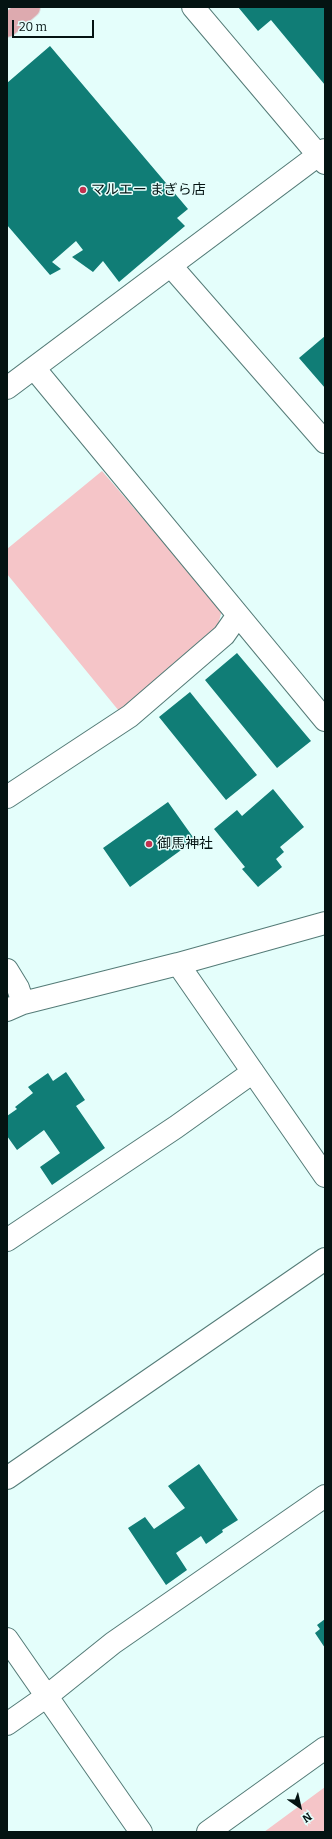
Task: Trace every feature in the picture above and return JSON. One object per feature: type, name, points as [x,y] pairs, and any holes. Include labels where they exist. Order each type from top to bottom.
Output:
[{"type":"main road","points":[[7,26],[29,7]]},
{"type":"street","points":[[7,388],[171,266],[323,156],[193,7]]},
{"type":"street","points":[[171,266],[325,442]]},
{"type":"street","points":[[34,368],[325,720]]},
{"type":"street","points":[[7,797],[130,716],[224,635],[238,615]]},
{"type":"street","points":[[7,970],[18,988],[15,1007],[325,924]]},
{"type":"street","points":[[178,964],[325,1176]]},
{"type":"street","points":[[7,1240],[176,1127],[253,1072]]},
{"type":"street","points":[[7,1478],[325,1259]]},
{"type":"street","points":[[7,1724],[47,1696],[113,1643],[325,1496]]},
{"type":"street","points":[[7,1640],[141,1832]]},
{"type":"street","points":[[208,1832],[325,1748]]},
{"type":"shaded area","points":[[102,471],[222,610],[218,625],[119,711],[7,574],[7,549]]},
{"type":"shaded area","points":[[325,1787],[325,1832],[264,1832]]},
{"type":"building","points":[[238,7],[325,7],[325,85],[271,20],[258,31]]},
{"type":"building","points":[[50,46],[188,209],[177,218],[185,226],[119,282],[103,261],[93,272],[72,257],[83,250],[76,241],[52,262],[61,269],[50,275],[7,225],[7,83]]},
{"type":"building","points":[[325,336],[325,388],[299,358]]},
{"type":"building","points":[[237,653],[311,741],[277,768],[205,680]]},
{"type":"building","points":[[190,692],[257,775],[226,800],[159,717]]},
{"type":"building","points":[[273,789],[304,827],[280,847],[284,852],[276,859],[282,867],[258,887],[242,869],[245,867],[214,829],[237,810],[242,816]]},
{"type":"building","name":"御馬神社","points":[[168,802],[195,840],[130,887],[103,848]]},
{"type":"building","points":[[66,1072],[85,1100],[76,1106],[105,1148],[52,1185],[40,1167],[60,1153],[44,1130],[17,1150],[7,1136],[7,1116],[17,1109],[15,1107],[33,1093],[28,1087],[48,1073],[53,1081]]},
{"type":"building","points":[[199,1464],[238,1520],[222,1530],[223,1532],[206,1544],[201,1536],[176,1553],[187,1570],[166,1585],[128,1528],[145,1517],[154,1529],[185,1508],[168,1486]]},
{"type":"building","points":[[325,1619],[325,1648],[315,1633],[320,1629],[317,1625]]},
{"type":"place","name":"マルエー まぎら店","points":[[83,190]]},
{"type":"place","name":"御馬神社","points":[[149,844]]}]
